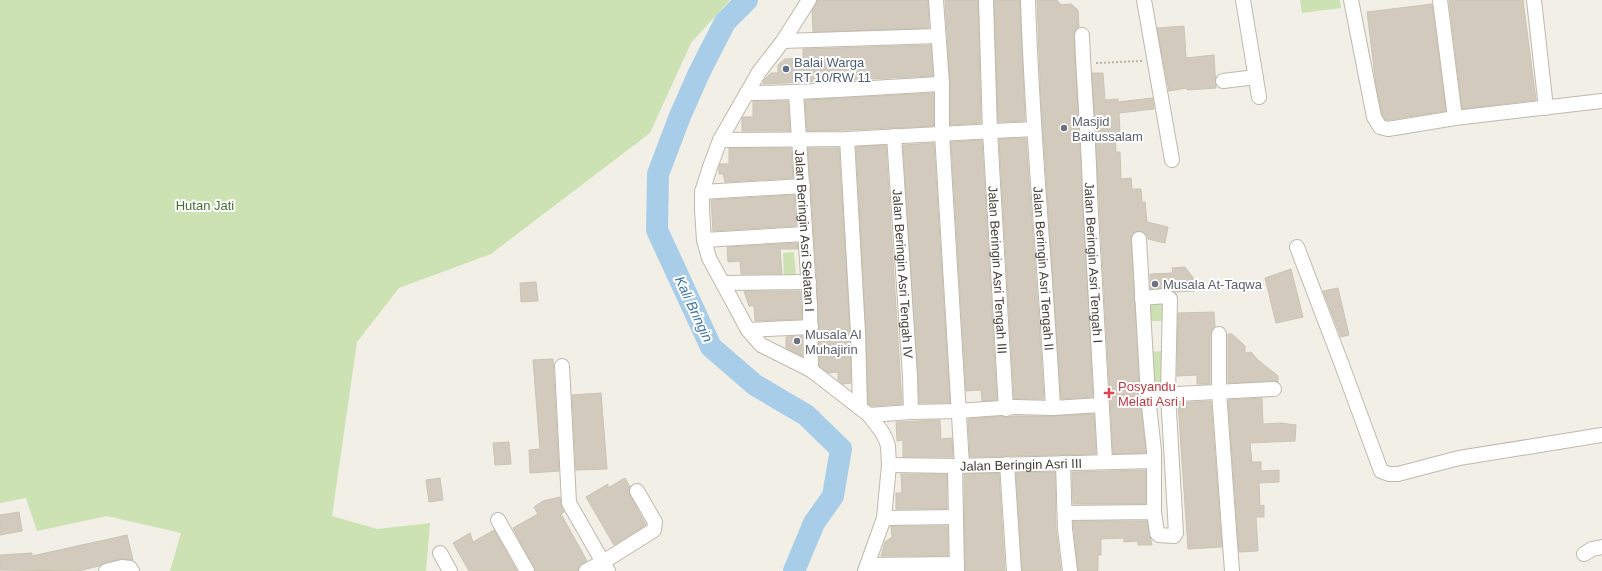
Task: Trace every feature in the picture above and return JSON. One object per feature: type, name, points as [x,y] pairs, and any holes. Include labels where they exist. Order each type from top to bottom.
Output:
[{"type":"street","points":[[809,0],[783,41],[759,72],[720,140],[702,192],[704,240],[709,258],[748,330],[761,345],[811,370],[864,412],[882,432],[886,440],[888,446],[889,465],[884,518],[867,568],[957,567],[956,517],[958,411],[942,134],[942,84],[936,0]]},
{"type":"street","name":"Jalan Beringin Asri Tengah III","points":[[986,0],[990,131],[1006,409]]},
{"type":"street","name":"Jalan Beringin Asri Tengah II","points":[[1028,0],[1034,129],[1048,316],[1053,408]]},
{"type":"street","points":[[1144,0],[1172,160]]},
{"type":"street","points":[[1243,0],[1259,97]]},
{"type":"street","points":[[1351,0],[1374,117],[1380,127],[1388,129],[1455,118],[1602,101]]},
{"type":"street","points":[[1440,0],[1455,118]]},
{"type":"street","points":[[1534,0],[1546,108]]},
{"type":"street","name":"Jalan Beringin Asri Tengah I","points":[[1082,35],[1105,461]]},
{"type":"street","points":[[783,41],[938,36]]},
{"type":"street","points":[[1223,81],[1256,78]]},
{"type":"street","points":[[747,93],[796,93],[864,87],[942,84]]},
{"type":"street","name":"Jalan Beringin Asri Selatan I","points":[[796,93],[811,327],[811,370]]},
{"type":"street","points":[[720,140],[847,139],[1034,129]]},
{"type":"street","name":"Jalan Beringin Asri Tengah IV","points":[[894,136],[910,376],[911,412]]},
{"type":"street","points":[[847,139],[864,412]]},
{"type":"street","points":[[702,192],[803,186]]},
{"type":"street","points":[[704,240],[805,234]]},
{"type":"street","points":[[1139,239],[1142,298],[1148,396],[1154,456],[1154,512],[1157,533],[1163,536],[1174,536],[1176,535],[1168,394],[1170,299],[1166,296],[1142,298]]},
{"type":"street","points":[[1297,246],[1380,471],[1389,474],[1398,474],[1459,458],[1602,435]]},
{"type":"street","points":[[723,283],[808,282]]},
{"type":"street","points":[[748,330],[811,327]]},
{"type":"street","points":[[1219,334],[1219,392],[1232,571]]},
{"type":"street","points":[[562,366],[569,504],[605,567]]},
{"type":"street","points":[[1148,396],[1274,389]]},
{"type":"street","points":[[864,412],[958,411],[1006,409],[1014,407],[1053,408],[1101,405]]},
{"type":"street","name":"Jalan Beringin Asri III","points":[[889,465],[975,466],[1105,461],[1154,456],[1172,450]]},
{"type":"street","points":[[1063,462],[1066,513],[1065,529],[1070,571]]},
{"type":"street","points":[[1007,464],[1014,571]]},
{"type":"street","points":[[586,571],[605,567],[654,530],[655,522],[637,491]]},
{"type":"street","points":[[1066,513],[1154,512]]},
{"type":"street","points":[[884,518],[956,517]]},
{"type":"street","points":[[498,520],[527,571]]},
{"type":"street","points":[[1584,554],[1592,549],[1602,547]]},
{"type":"street","points":[[440,553],[450,571]]},
{"type":"street","points":[[106,571],[122,567],[130,568],[132,571]]},
{"type":"path","points":[[1083,64],[1155,60]]},
{"type":"green space","name":"Hutan Jati","points":[[0,0],[730,0],[691,43],[650,133],[491,254],[399,288],[357,342],[332,516],[377,529],[430,523],[426,571],[170,571],[181,533],[107,516],[37,531],[26,498],[0,503]]},
{"type":"green space","points":[[1300,0],[1340,0],[1341,8],[1302,13]]},
{"type":"green space","points":[[794,252],[796,276],[784,277],[783,253]]},
{"type":"green space","points":[[1144,300],[1162,300],[1162,321],[1143,321]]},
{"type":"green space","points":[[1163,351],[1166,388],[1150,389],[1148,352]]},
{"type":"building","points":[[817,0],[928,0],[929,28],[813,32],[812,10]]},
{"type":"building","points":[[945,0],[978,0],[981,123],[950,125],[950,84]]},
{"type":"building","points":[[994,0],[1020,0],[1025,121],[998,122]]},
{"type":"building","points":[[1037,0],[1057,0],[1061,5],[1071,4],[1078,10],[1079,27],[1075,31],[1074,35],[1093,397],[1061,399],[1041,102]]},
{"type":"building","points":[[1449,0],[1523,0],[1536,100],[1462,109]]},
{"type":"building","points":[[1432,4],[1446,111],[1385,120],[1382,114],[1376,85],[1367,12]]},
{"type":"building","points":[[1184,26],[1186,58],[1214,55],[1216,88],[1187,90],[1187,88],[1169,91],[1157,28]]},
{"type":"building","points":[[931,45],[933,76],[763,84],[764,80],[771,73],[778,73],[778,65],[785,59],[803,58],[803,49]]},
{"type":"building","points":[[1092,73],[1103,73],[1105,100],[1118,99],[1118,102],[1153,98],[1154,109],[1119,113],[1120,132],[1115,133],[1116,152],[1120,152],[1121,179],[1131,178],[1132,189],[1141,189],[1142,202],[1145,202],[1147,222],[1168,227],[1165,243],[1148,239],[1146,234],[1139,231],[1134,232],[1131,239],[1140,396],[1146,453],[1113,454]]},
{"type":"building","points":[[934,93],[934,126],[807,131],[805,100]]},
{"type":"building","points":[[753,101],[788,101],[790,131],[742,131],[743,117],[753,117]]},
{"type":"building","points":[[1026,138],[1044,399],[1014,399],[999,139]]},
{"type":"building","points":[[982,140],[997,400],[982,401],[981,390],[966,391],[951,142]]},
{"type":"building","points":[[934,143],[950,403],[919,403],[903,145]]},
{"type":"building","points":[[886,145],[902,404],[872,406],[868,404],[866,332],[856,147]]},
{"type":"building","points":[[729,148],[791,148],[793,178],[725,182],[723,174],[719,174],[719,168],[720,164],[729,164]]},
{"type":"building","points":[[808,148],[839,148],[850,332],[851,383],[843,384],[838,380],[838,372],[828,373],[819,366],[817,282]]},
{"type":"building","points":[[794,195],[796,226],[713,231],[711,200]]},
{"type":"building","points":[[797,243],[798,249],[780,249],[782,274],[741,274],[740,261],[728,262],[727,247]]},
{"type":"building","points":[[1185,267],[1194,279],[1195,291],[1175,292],[1166,288],[1150,289],[1150,274],[1173,273],[1172,268]]},
{"type":"building","points":[[1291,269],[1303,317],[1276,323],[1265,278]]},
{"type":"building","points":[[536,282],[538,301],[521,302],[520,283]]},
{"type":"building","points":[[1338,288],[1349,335],[1341,337],[1323,291]]},
{"type":"building","points":[[744,291],[800,291],[802,319],[755,321],[754,306],[749,306]]},
{"type":"building","points":[[1214,312],[1215,327],[1210,334],[1210,384],[1197,384],[1197,375],[1177,376],[1178,313]]},
{"type":"building","points":[[1228,334],[1232,334],[1245,346],[1245,353],[1251,352],[1258,360],[1278,376],[1278,382],[1228,383]]},
{"type":"building","points":[[802,336],[802,356],[786,348],[786,337]]},
{"type":"building","points":[[553,359],[559,471],[530,473],[529,450],[540,449],[533,360]]},
{"type":"building","points":[[601,393],[607,469],[576,470],[572,395]]},
{"type":"building","points":[[1262,398],[1263,424],[1281,423],[1296,425],[1295,441],[1250,443],[1252,462],[1261,462],[1261,471],[1279,470],[1279,482],[1259,483],[1260,506],[1264,505],[1264,517],[1256,517],[1258,551],[1239,552],[1228,400]]},
{"type":"building","points":[[1211,401],[1222,547],[1188,549],[1178,403]]},
{"type":"building","points":[[1094,414],[1096,454],[970,457],[968,419],[1002,416]]},
{"type":"building","points":[[940,420],[941,439],[952,438],[953,457],[903,457],[903,440],[897,441],[896,422]]},
{"type":"building","points":[[509,442],[511,464],[495,465],[493,443]]},
{"type":"building","points":[[1146,470],[1146,504],[1073,504],[1072,472]]},
{"type":"building","points":[[1055,472],[1056,529],[1061,571],[1022,571],[1016,473]]},
{"type":"building","points":[[999,473],[1005,571],[965,571],[964,474]]},
{"type":"building","points":[[901,474],[947,474],[947,509],[896,509],[896,493],[902,493]]},
{"type":"building","points":[[440,478],[443,500],[429,502],[426,480]]},
{"type":"building","points":[[625,478],[630,487],[630,495],[646,525],[614,545],[586,497],[608,484],[608,488]]},
{"type":"building","points":[[560,497],[564,512],[561,514],[587,561],[579,566],[578,571],[535,571],[513,528],[538,514],[534,507],[543,501]]},
{"type":"building","points":[[19,512],[22,531],[0,535],[0,515]]},
{"type":"building","points":[[1073,521],[1147,521],[1152,545],[1138,545],[1138,541],[1124,542],[1124,538],[1101,539],[1101,555],[1098,555],[1098,570],[1078,571]]},
{"type":"building","points":[[891,526],[948,526],[948,556],[881,556],[885,542],[892,537]]},
{"type":"building","points":[[494,530],[517,571],[469,571],[453,543],[470,533],[473,542]]},
{"type":"building","points":[[127,535],[133,560],[120,559],[78,571],[0,570],[0,555],[32,553],[32,556]]},
{"type":"waterway","name":"Kali Bringin","points":[[747,0],[725,22],[699,73],[680,116],[658,174],[657,230],[711,347],[755,385],[806,415],[841,449],[833,496],[814,523],[794,571]]},
{"type":"place","name":"Balai Warga RT 10/RW 11","points":[[786,69]]},
{"type":"place","name":"Masjid Baitussalam","points":[[1064,128]]},
{"type":"place","name":"Musala At-Taqwa","points":[[1155,284]]},
{"type":"place","name":"Musala Al Muhajirin","points":[[797,341]]},
{"type":"place","name":"Posyandu Melati Asri I","points":[[1109,393]]}]
